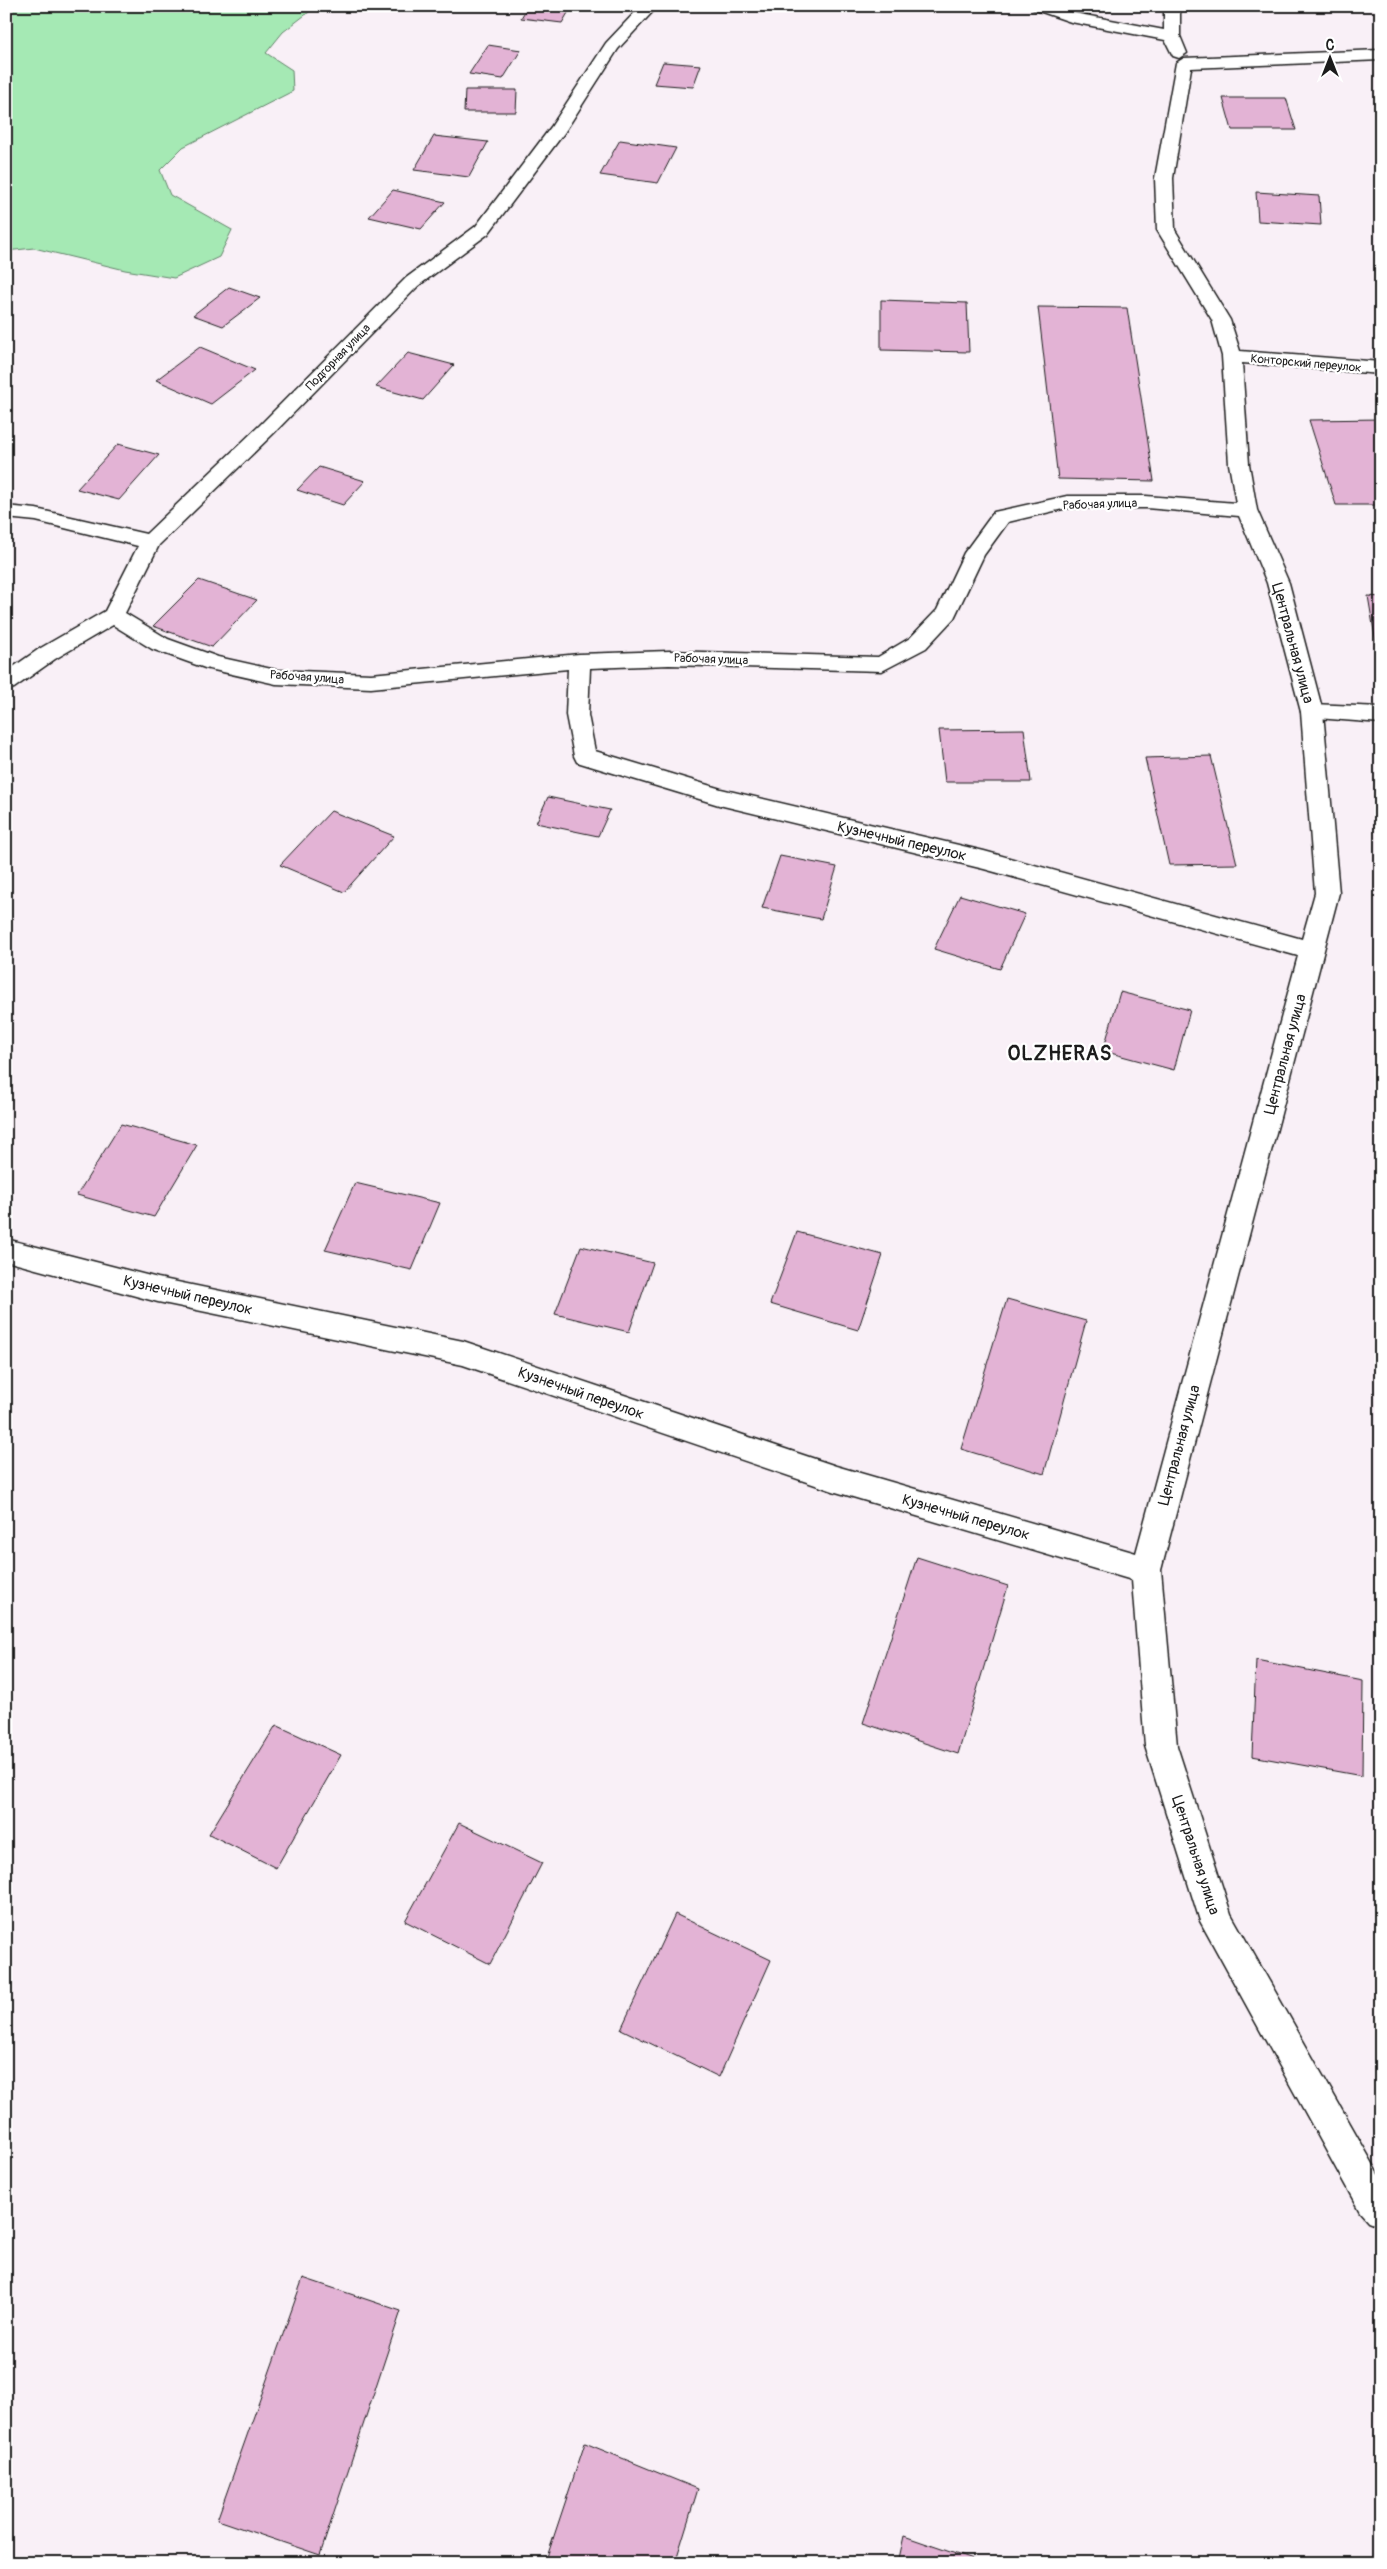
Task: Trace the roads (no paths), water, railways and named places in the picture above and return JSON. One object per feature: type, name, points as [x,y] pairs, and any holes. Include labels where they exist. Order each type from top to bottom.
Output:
[{"type":"street","name":"Подгорная улица","points":[[112,614],[150,542],[268,429],[412,282],[482,230],[558,129],[612,46],[650,6]]},
{"type":"street","points":[[1039,6],[1071,18],[1172,36]]},
{"type":"street","points":[[1172,6],[1172,36],[1184,63],[1337,55],[1381,55]]},
{"type":"street","name":"Центральная улица","points":[[1184,63],[1164,178],[1166,230],[1221,320],[1232,356],[1239,464],[1247,510],[1278,583],[1312,712],[1327,893],[1146,1570],[1161,1746],[1217,1921],[1373,2199],[1381,2208]]},
{"type":"street","name":"Конторский переулок","points":[[1232,356],[1381,368]]},
{"type":"street","name":"Рабочая улица","points":[[112,614],[160,644],[213,663],[276,677],[371,681],[579,661],[669,658],[882,664],[918,643],[946,614],[974,552],[1001,517],[1067,502],[1146,502],[1247,510]]},
{"type":"street","points":[[6,512],[36,515],[150,542]]},
{"type":"street","points":[[6,683],[47,654],[112,614]]},
{"type":"street","name":"Кузнечный переулок","points":[[579,661],[577,715],[585,756],[719,797],[984,860],[1312,951]]},
{"type":"street","points":[[1312,712],[1381,716]]},
{"type":"street","name":"Кузнечный переулок","points":[[6,1250],[158,1290],[464,1353],[836,1478],[1146,1570]]},
{"type":"district","name":"OLZHERAS","points":[[1060,1053]]}]
